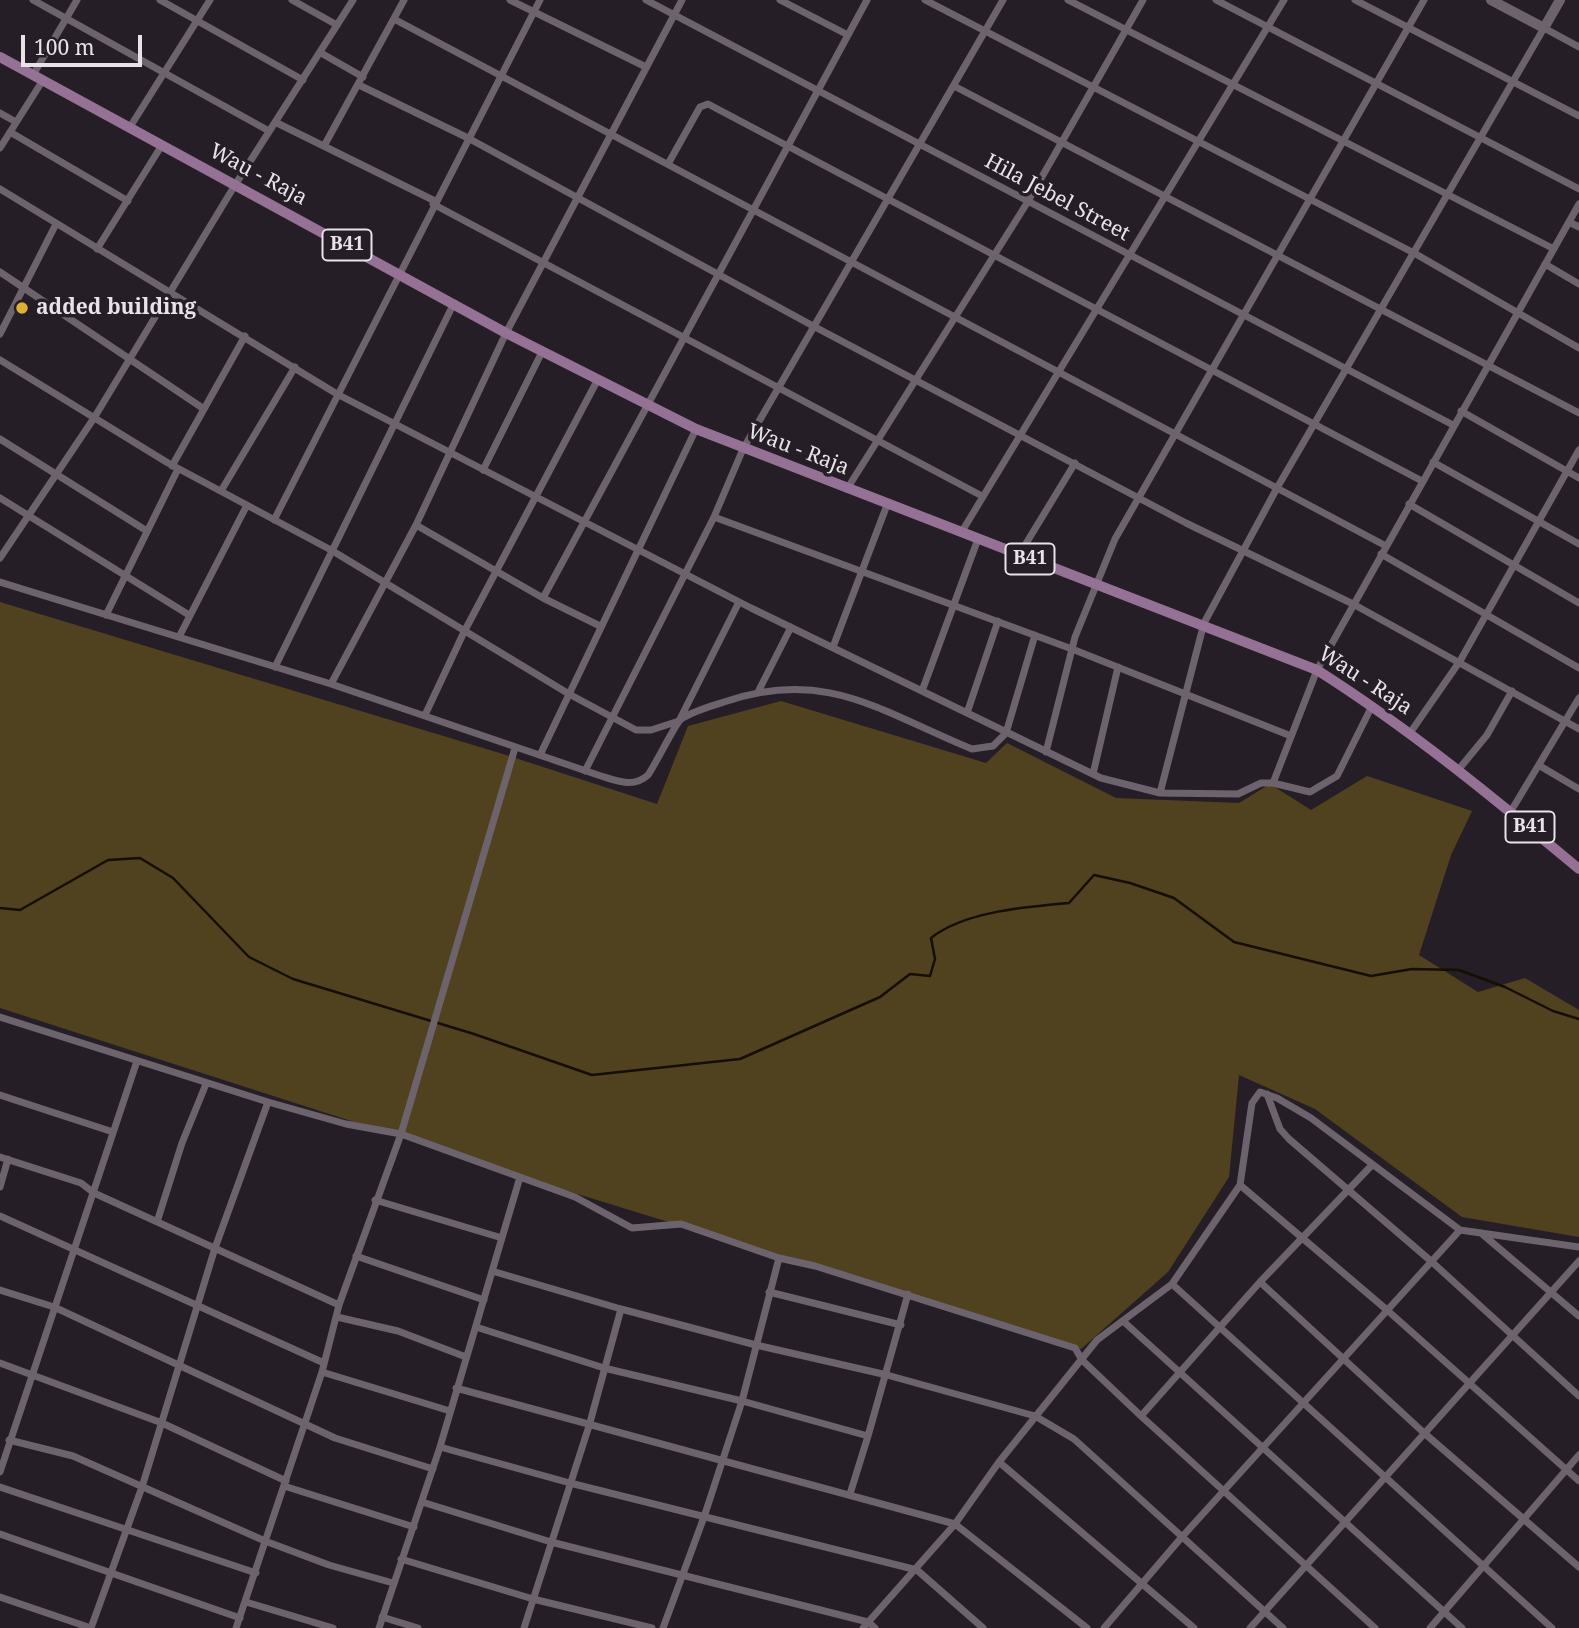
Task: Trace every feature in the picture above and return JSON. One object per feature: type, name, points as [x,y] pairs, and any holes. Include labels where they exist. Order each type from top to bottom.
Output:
[{"type":"main road","name":"Wau - Raja","points":[[0,57],[506,333],[696,429],[887,505],[1204,623],[1317,670],[1373,705],[1459,769],[1579,869]]},
{"type":"street","points":[[33,0],[269,131]]},
{"type":"street","points":[[0,148],[16,122],[65,19],[77,0]]},
{"type":"street","points":[[160,0],[303,80]]},
{"type":"street","points":[[130,127],[210,0]]},
{"type":"street","points":[[292,0],[337,25]]},
{"type":"street","points":[[0,558],[94,418],[172,294],[235,185],[353,0]]},
{"type":"street","points":[[324,146],[404,0]]},
{"type":"street","points":[[510,0],[646,67]]},
{"type":"street","points":[[274,520],[398,272],[540,0]]},
{"type":"street","name":"Hila Jebel Street","points":[[646,0],[1453,425]]},
{"type":"street","points":[[331,684],[387,584],[506,333],[682,0]]},
{"type":"street","points":[[780,0],[848,35]]},
{"type":"street","points":[[543,598],[867,0]]},
{"type":"street","points":[[925,0],[1413,253],[1519,311],[1579,348]]},
{"type":"street","points":[[585,771],[714,517],[743,449],[1003,0]]},
{"type":"street","points":[[1068,0],[1554,249]]},
{"type":"street","points":[[847,489],[1027,203],[1143,0]]},
{"type":"street","points":[[1216,0],[1579,190]]},
{"type":"street","points":[[961,533],[1284,0]]},
{"type":"street","points":[[1355,0],[1579,116]]},
{"type":"street","points":[[1046,752],[1072,649],[1095,582],[1174,434],[1424,0]]},
{"type":"street","points":[[1491,0],[1579,47]]},
{"type":"street","points":[[1160,793],[1204,623],[1277,488],[1560,0]]},
{"type":"street","points":[[394,19],[1386,546]]},
{"type":"street","points":[[321,53],[361,81],[814,327],[1242,551],[1353,604],[1579,729]]},
{"type":"street","points":[[954,86],[1163,198],[1579,413]]},
{"type":"street","points":[[668,164],[704,104],[1422,481]]},
{"type":"street","points":[[0,113],[16,122]]},
{"type":"street","points":[[275,122],[434,203],[982,496]]},
{"type":"street","points":[[10,132],[128,201]]},
{"type":"street","points":[[97,250],[162,145]]},
{"type":"street","points":[[0,189],[337,394],[739,602],[1006,733],[1129,788],[1160,793],[1238,794],[1261,783],[1273,783],[1310,792],[1337,776],[1373,705]]},
{"type":"street","points":[[1273,783],[1317,670],[1579,204]]},
{"type":"street","points":[[1569,222],[1579,227]]},
{"type":"street","points":[[0,334],[56,225]]},
{"type":"street","points":[[1545,264],[1579,284]]},
{"type":"street","points":[[0,272],[204,410]]},
{"type":"street","points":[[275,667],[454,303]]},
{"type":"street","points":[[106,615],[204,410],[245,336]]},
{"type":"street","points":[[483,470],[542,352]]},
{"type":"street","points":[[0,360],[176,467],[331,550],[569,694],[636,730],[667,727],[759,690],[789,687],[853,699],[972,749],[993,746],[1006,733],[1035,635]]},
{"type":"street","points":[[221,491],[295,367]]},
{"type":"street","points":[[425,715],[464,632],[597,381]]},
{"type":"street","points":[[1461,411],[1579,478]]},
{"type":"street","points":[[540,755],[696,429]]},
{"type":"street","points":[[0,439],[147,531]]},
{"type":"street","points":[[1410,733],[1460,661],[1579,450]]},
{"type":"street","points":[[1433,462],[1579,544]]},
{"type":"street","points":[[1019,555],[1074,463]]},
{"type":"street","points":[[0,498],[189,615]]},
{"type":"street","points":[[1409,504],[1579,603]]},
{"type":"street","points":[[179,636],[247,505]]},
{"type":"street","points":[[833,648],[887,505]]},
{"type":"street","points":[[714,517],[954,604],[1291,736]]},
{"type":"street","points":[[416,525],[543,598],[600,626]]},
{"type":"street","points":[[922,691],[978,539]]},
{"type":"street","points":[[1381,554],[1579,668]]},
{"type":"street","points":[[0,582],[331,684],[618,781],[641,781],[664,750],[739,602]]},
{"type":"street","points":[[967,713],[998,621]]},
{"type":"street","points":[[759,690],[792,628]]},
{"type":"street","points":[[1093,774],[1118,667]]},
{"type":"street","points":[[1459,769],[1487,735],[1513,691]]},
{"type":"street","points":[[1511,811],[1579,698]]},
{"type":"street","points":[[236,1628],[323,1367],[339,1305],[401,1134],[434,1018],[487,852],[515,748]]},
{"type":"street","points":[[1540,766],[1579,789]]},
{"type":"street","points":[[0,1017],[268,1102],[346,1124],[401,1134],[575,1197],[632,1228],[681,1224],[779,1258],[908,1294],[1075,1348],[1082,1360],[1141,1416],[1375,1628]]},
{"type":"street","points":[[0,1472],[2,1451],[9,1440],[137,1061]]},
{"type":"street","points":[[157,1222],[182,1143],[206,1083]]},
{"type":"street","points":[[866,1625],[955,1524],[999,1462],[1097,1340],[1172,1284],[1240,1185],[1251,1103],[1260,1092],[1311,1118],[1460,1230],[1579,1247]]},
{"type":"street","points":[[1267,1094],[1280,1129],[1579,1396]]},
{"type":"street","points":[[0,1095],[114,1132]]},
{"type":"street","points":[[0,1597],[91,1628],[142,1487],[215,1248],[268,1102]]},
{"type":"street","points":[[0,1186],[4,1158],[81,1183],[94,1193],[339,1305]]},
{"type":"street","points":[[1141,1416],[1260,1282],[1372,1165]]},
{"type":"street","points":[[379,1628],[440,1447],[520,1177]]},
{"type":"street","points":[[1240,1185],[1303,1236],[1579,1482]]},
{"type":"street","points":[[375,1200],[502,1238]]},
{"type":"street","points":[[0,1216],[323,1367],[450,1411]]},
{"type":"street","points":[[1104,1628],[1181,1538],[1460,1230]]},
{"type":"street","points":[[1481,1233],[1579,1316]]},
{"type":"street","points":[[356,1256],[484,1300]]},
{"type":"street","points":[[663,1628],[704,1517],[742,1401],[779,1258]]},
{"type":"street","points":[[1250,1628],[1579,1261]]},
{"type":"street","points":[[492,1271],[621,1309],[756,1345],[887,1375],[1035,1416],[1074,1439],[1283,1628]]},
{"type":"street","points":[[1260,1282],[1344,1356],[1423,1432],[1579,1567]]},
{"type":"street","points":[[1172,1284],[1552,1628]]},
{"type":"street","points":[[0,1290],[54,1307],[335,1438],[433,1469]]},
{"type":"street","points":[[769,1292],[901,1325]]},
{"type":"street","points":[[850,1494],[887,1375],[908,1294]]},
{"type":"street","points":[[524,1628],[589,1426],[621,1309]]},
{"type":"street","points":[[337,1317],[398,1331],[466,1357]]},
{"type":"street","points":[[1123,1321],[1261,1449],[1462,1628]]},
{"type":"street","points":[[476,1326],[604,1368],[742,1401],[868,1436]]},
{"type":"street","points":[[0,1363],[162,1423],[285,1484],[414,1527]]},
{"type":"street","points":[[456,1388],[955,1524],[1087,1628]]},
{"type":"street","points":[[9,1440],[73,1456],[265,1541],[329,1565],[393,1583]]},
{"type":"street","points":[[440,1447],[570,1483],[917,1570],[983,1628]]},
{"type":"street","points":[[1430,1628],[1579,1455]]},
{"type":"street","points":[[999,1462],[1194,1628]]},
{"type":"street","points":[[0,1487],[256,1573]]},
{"type":"street","points":[[422,1502],[551,1542],[876,1628]]},
{"type":"street","points":[[0,1534],[240,1618]]},
{"type":"street","points":[[401,1559],[533,1599],[652,1628]]},
{"type":"street","points":[[246,1602],[333,1628]]},
{"type":"street","points":[[382,1617],[418,1628]]},
{"type":"shaded area","points":[[0,602],[503,754],[657,804],[688,726],[781,701],[986,763],[1007,743],[1116,798],[1239,803],[1270,784],[1311,810],[1367,776],[1472,811],[1451,855],[1419,955],[1478,992],[1525,978],[1579,1010],[1579,1237],[1462,1217],[1315,1109],[1239,1075],[1229,1177],[1168,1272],[1081,1349],[584,1196],[0,1008]]},
{"type":"waterway","points":[[0,908],[20,910],[108,860],[140,858],[173,878],[249,957],[293,979],[474,1034],[592,1075],[740,1059],[880,997],[910,974],[930,976],[935,959],[931,938],[945,929],[997,912],[1069,903],[1094,875],[1130,883],[1174,898],[1234,942],[1371,976],[1412,969],[1459,970],[1505,987],[1553,1011],[1579,1019]]},
{"type":"place","name":"added building","points":[[22,308]]}]
